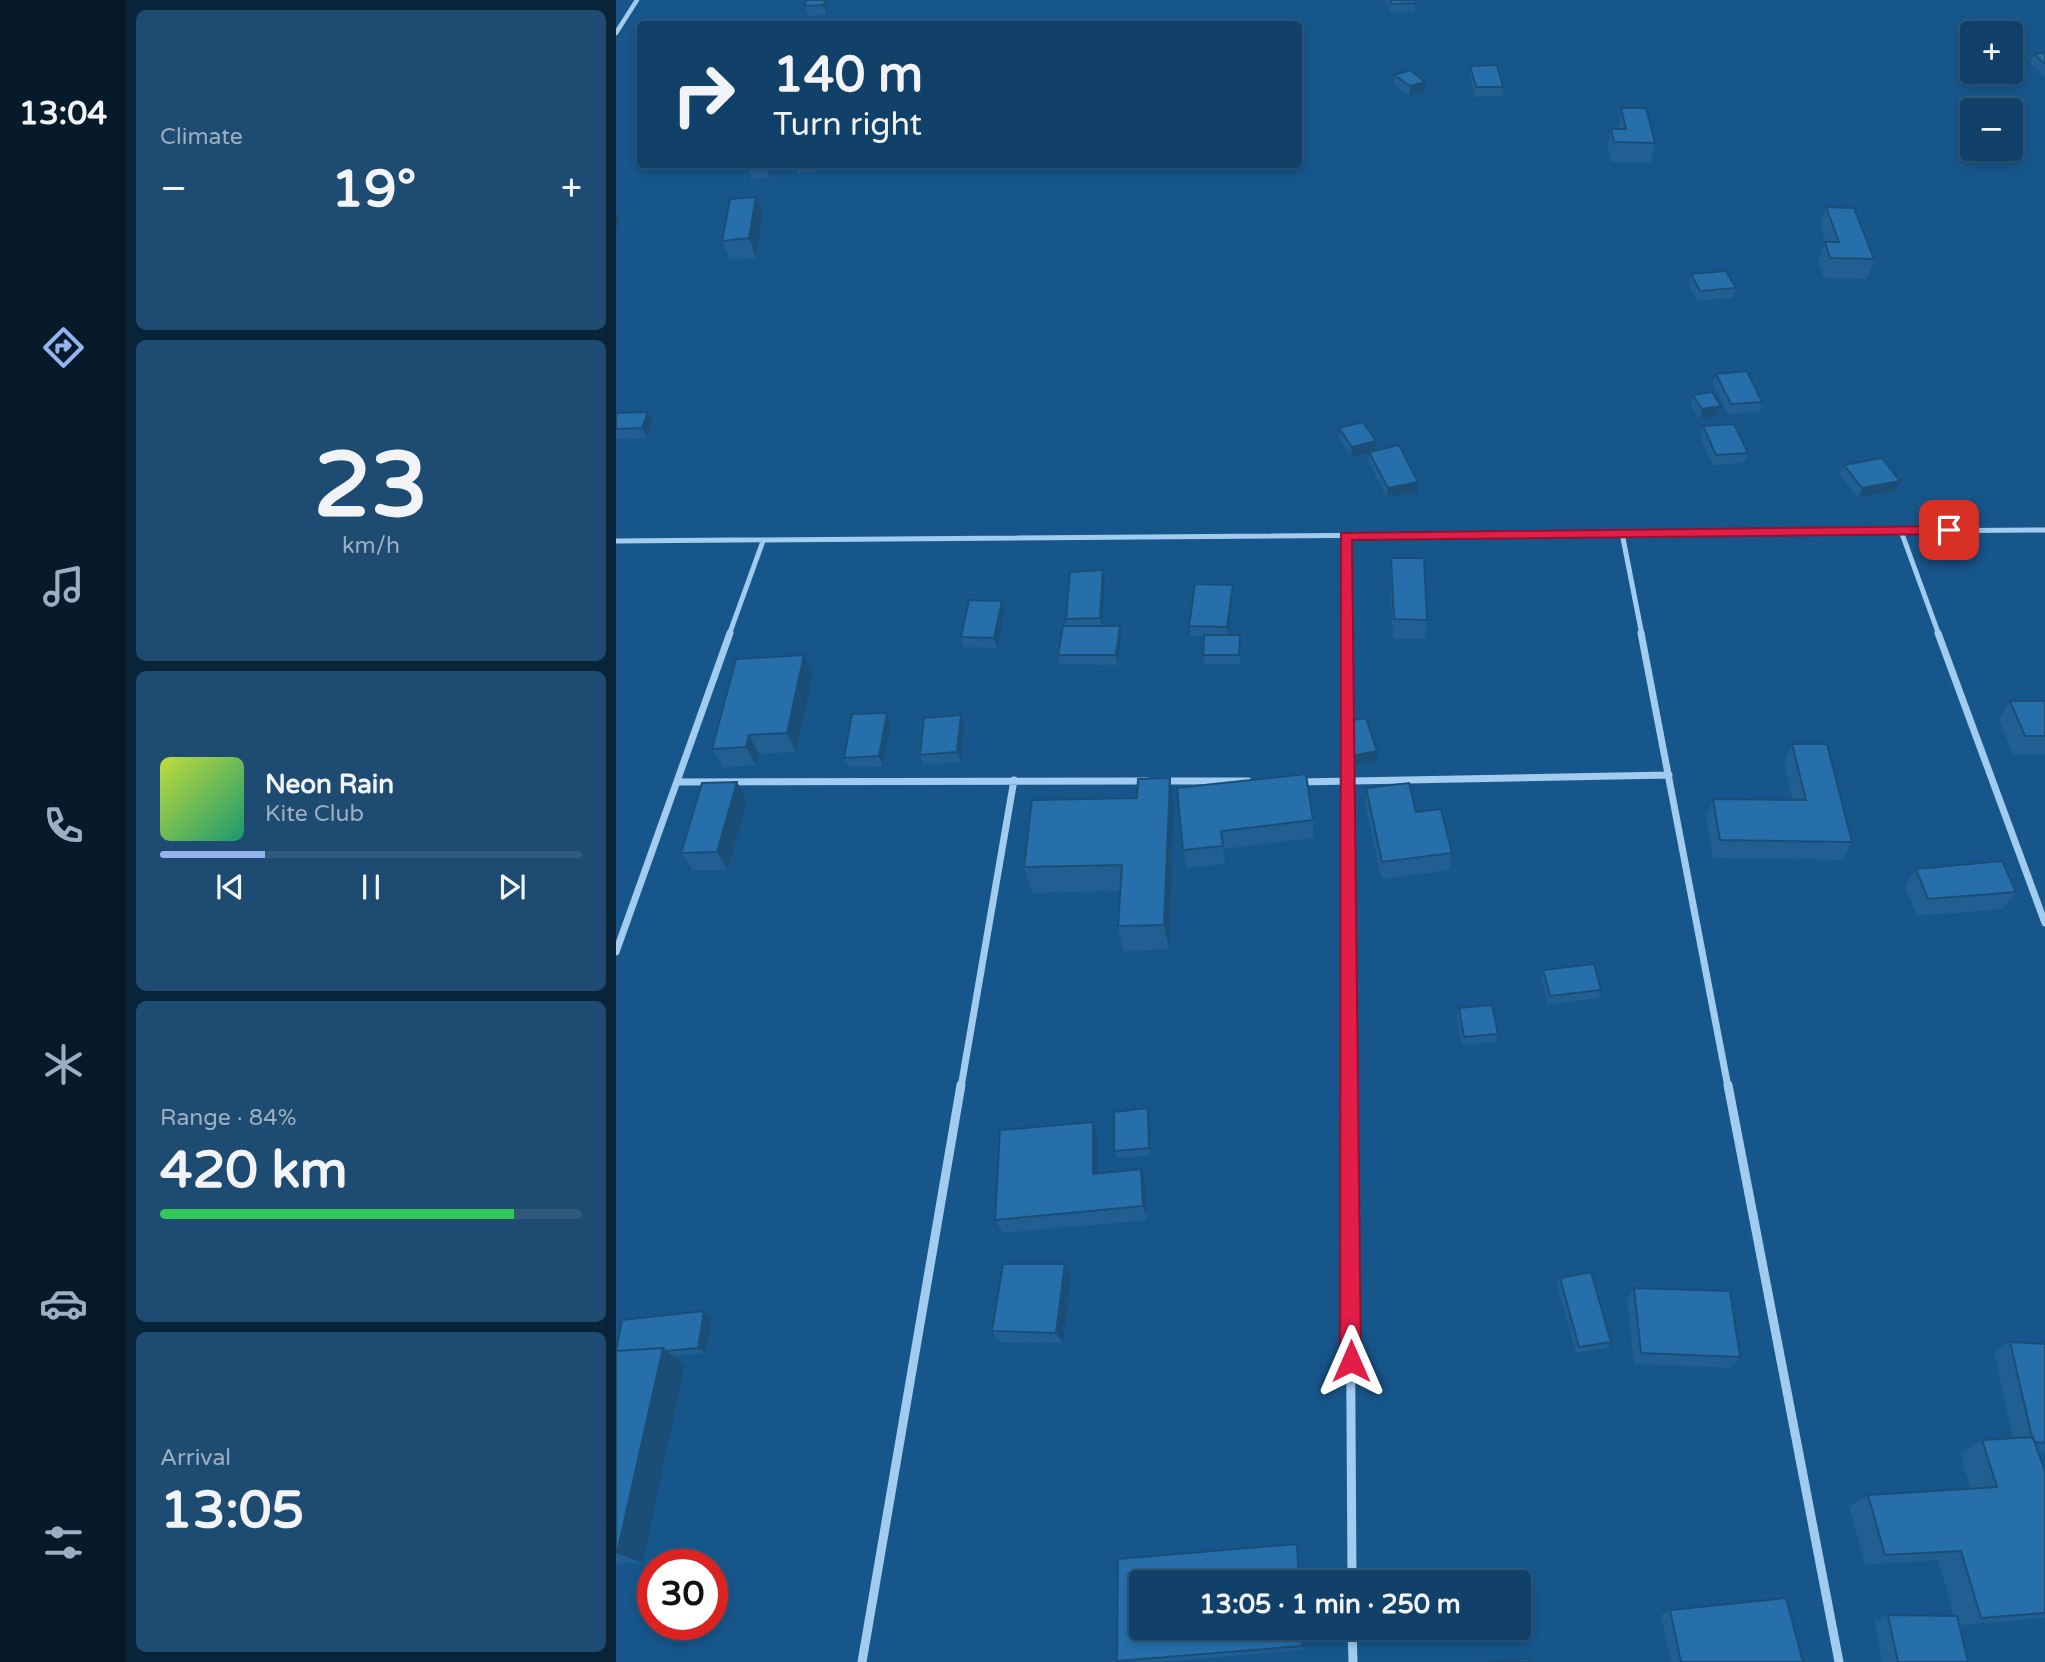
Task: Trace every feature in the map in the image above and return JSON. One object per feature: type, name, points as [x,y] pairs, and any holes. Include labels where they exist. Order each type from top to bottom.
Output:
[{"type":"street","points":[[616,33],[637,0]]},
{"type":"street","points":[[616,541],[2045,530]]},
{"type":"street","points":[[1901,531],[2045,923]]},
{"type":"street","points":[[1622,533],[1839,1662]]},
{"type":"street","points":[[1346,536],[1352,1570]]},
{"type":"street","points":[[616,952],[762,541]]},
{"type":"street","points":[[1292,782],[1669,775]]},
{"type":"street","points":[[862,1662],[1014,780]]},
{"type":"street","points":[[677,782],[1264,781]]},
{"type":"street","points":[[1352,1640],[1353,1662]]},
{"type":"building","points":[[806,0],[825,0],[824,5],[805,6]]},
{"type":"building","points":[[1390,0],[1415,0],[1416,3],[1391,4]]},
{"type":"building","points":[[2045,53],[2045,64],[2034,54]]},
{"type":"building","points":[[1497,65],[1503,87],[1476,87],[1470,66]]},
{"type":"building","points":[[1410,70],[1425,82],[1410,86],[1394,75]]},
{"type":"building","points":[[1621,108],[1646,108],[1655,143],[1614,142],[1611,129],[1626,129]]},
{"type":"building","points":[[756,197],[749,238],[722,241],[730,199]]},
{"type":"building","points":[[1826,207],[1854,208],[1874,259],[1830,258],[1825,242],[1839,242]]},
{"type":"building","points":[[1726,271],[1736,288],[1700,291],[1691,274]]},
{"type":"building","points":[[1747,371],[1762,402],[1731,404],[1716,374]]},
{"type":"building","points":[[1712,392],[1721,406],[1702,409],[1693,395]]},
{"type":"building","points":[[648,412],[642,428],[616,429],[616,413]]},
{"type":"building","points":[[1363,422],[1376,441],[1352,447],[1339,428]]},
{"type":"building","points":[[1734,424],[1748,453],[1716,455],[1703,426]]},
{"type":"building","points":[[1399,445],[1418,482],[1388,488],[1369,452]]},
{"type":"building","points":[[1882,458],[1900,481],[1862,488],[1844,465]]},
{"type":"building","points":[[1391,558],[1424,558],[1427,620],[1394,619]]},
{"type":"building","points":[[1103,570],[1100,618],[1066,619],[1070,572]]},
{"type":"building","points":[[1195,584],[1233,585],[1227,627],[1189,626]]},
{"type":"building","points":[[969,600],[1002,601],[994,638],[961,637]]},
{"type":"building","points":[[1063,626],[1120,626],[1116,655],[1058,655]]},
{"type":"building","points":[[1204,635],[1240,635],[1239,655],[1203,655]]},
{"type":"building","points":[[804,655],[787,733],[749,735],[746,747],[712,749],[736,659]]},
{"type":"building","points":[[2010,701],[2045,701],[2045,736],[2025,736]]},
{"type":"building","points":[[887,713],[879,756],[844,758],[852,714]]},
{"type":"building","points":[[961,715],[957,752],[920,755],[924,718]]},
{"type":"building","points":[[1366,718],[1377,751],[1351,756],[1341,722]]},
{"type":"building","points":[[1792,744],[1827,744],[1852,842],[1720,840],[1713,799],[1806,800]]},
{"type":"building","points":[[1306,774],[1313,820],[1221,831],[1223,846],[1183,850],[1177,788]]},
{"type":"building","points":[[1170,778],[1164,925],[1118,926],[1122,865],[1024,867],[1032,800],[1137,798],[1138,779]]},
{"type":"building","points":[[737,782],[717,852],[681,853],[702,783]]},
{"type":"building","points":[[1409,783],[1416,812],[1441,809],[1452,853],[1382,862],[1366,788]]},
{"type":"building","points":[[2002,861],[2016,892],[1928,899],[1916,869]]},
{"type":"building","points":[[1594,964],[1601,990],[1550,996],[1543,970]]},
{"type":"building","points":[[1492,1005],[1498,1034],[1464,1037],[1459,1008]]},
{"type":"building","points":[[1148,1108],[1149,1148],[1114,1151],[1114,1112]]},
{"type":"building","points":[[1093,1122],[1093,1174],[1141,1169],[1143,1206],[995,1220],[1000,1130]]},
{"type":"building","points":[[1003,1264],[1065,1264],[1056,1333],[992,1331]]},
{"type":"building","points":[[1591,1272],[1611,1342],[1579,1347],[1560,1278]]},
{"type":"building","points":[[1634,1288],[1730,1291],[1740,1357],[1641,1353]]},
{"type":"building","points":[[704,1311],[698,1348],[616,1351],[622,1320]]},
{"type":"building","points":[[2010,1342],[2045,1344],[2045,1443],[2035,1442],[2032,1437]]},
{"type":"building","points":[[663,1348],[617,1553],[616,1553],[616,1351]]},
{"type":"building","points":[[2033,1437],[2045,1472],[2045,1613],[1981,1618],[1961,1551],[1885,1555],[1868,1495],[1997,1487],[1982,1440]]},
{"type":"building","points":[[1297,1544],[1298,1570],[1129,1570],[1129,1640],[1302,1640],[1302,1646],[1117,1661],[1118,1559]]},
{"type":"building","points":[[1786,1598],[1803,1662],[1681,1662],[1670,1610]]},
{"type":"building","points":[[1888,1615],[1957,1616],[1968,1662],[1898,1662]]},
{"type":"building","points":[[1530,1659],[1530,1662],[1486,1662]]},
{"type":"route","points":[[1351,1361],[1346,536],[1949,530]]}]
